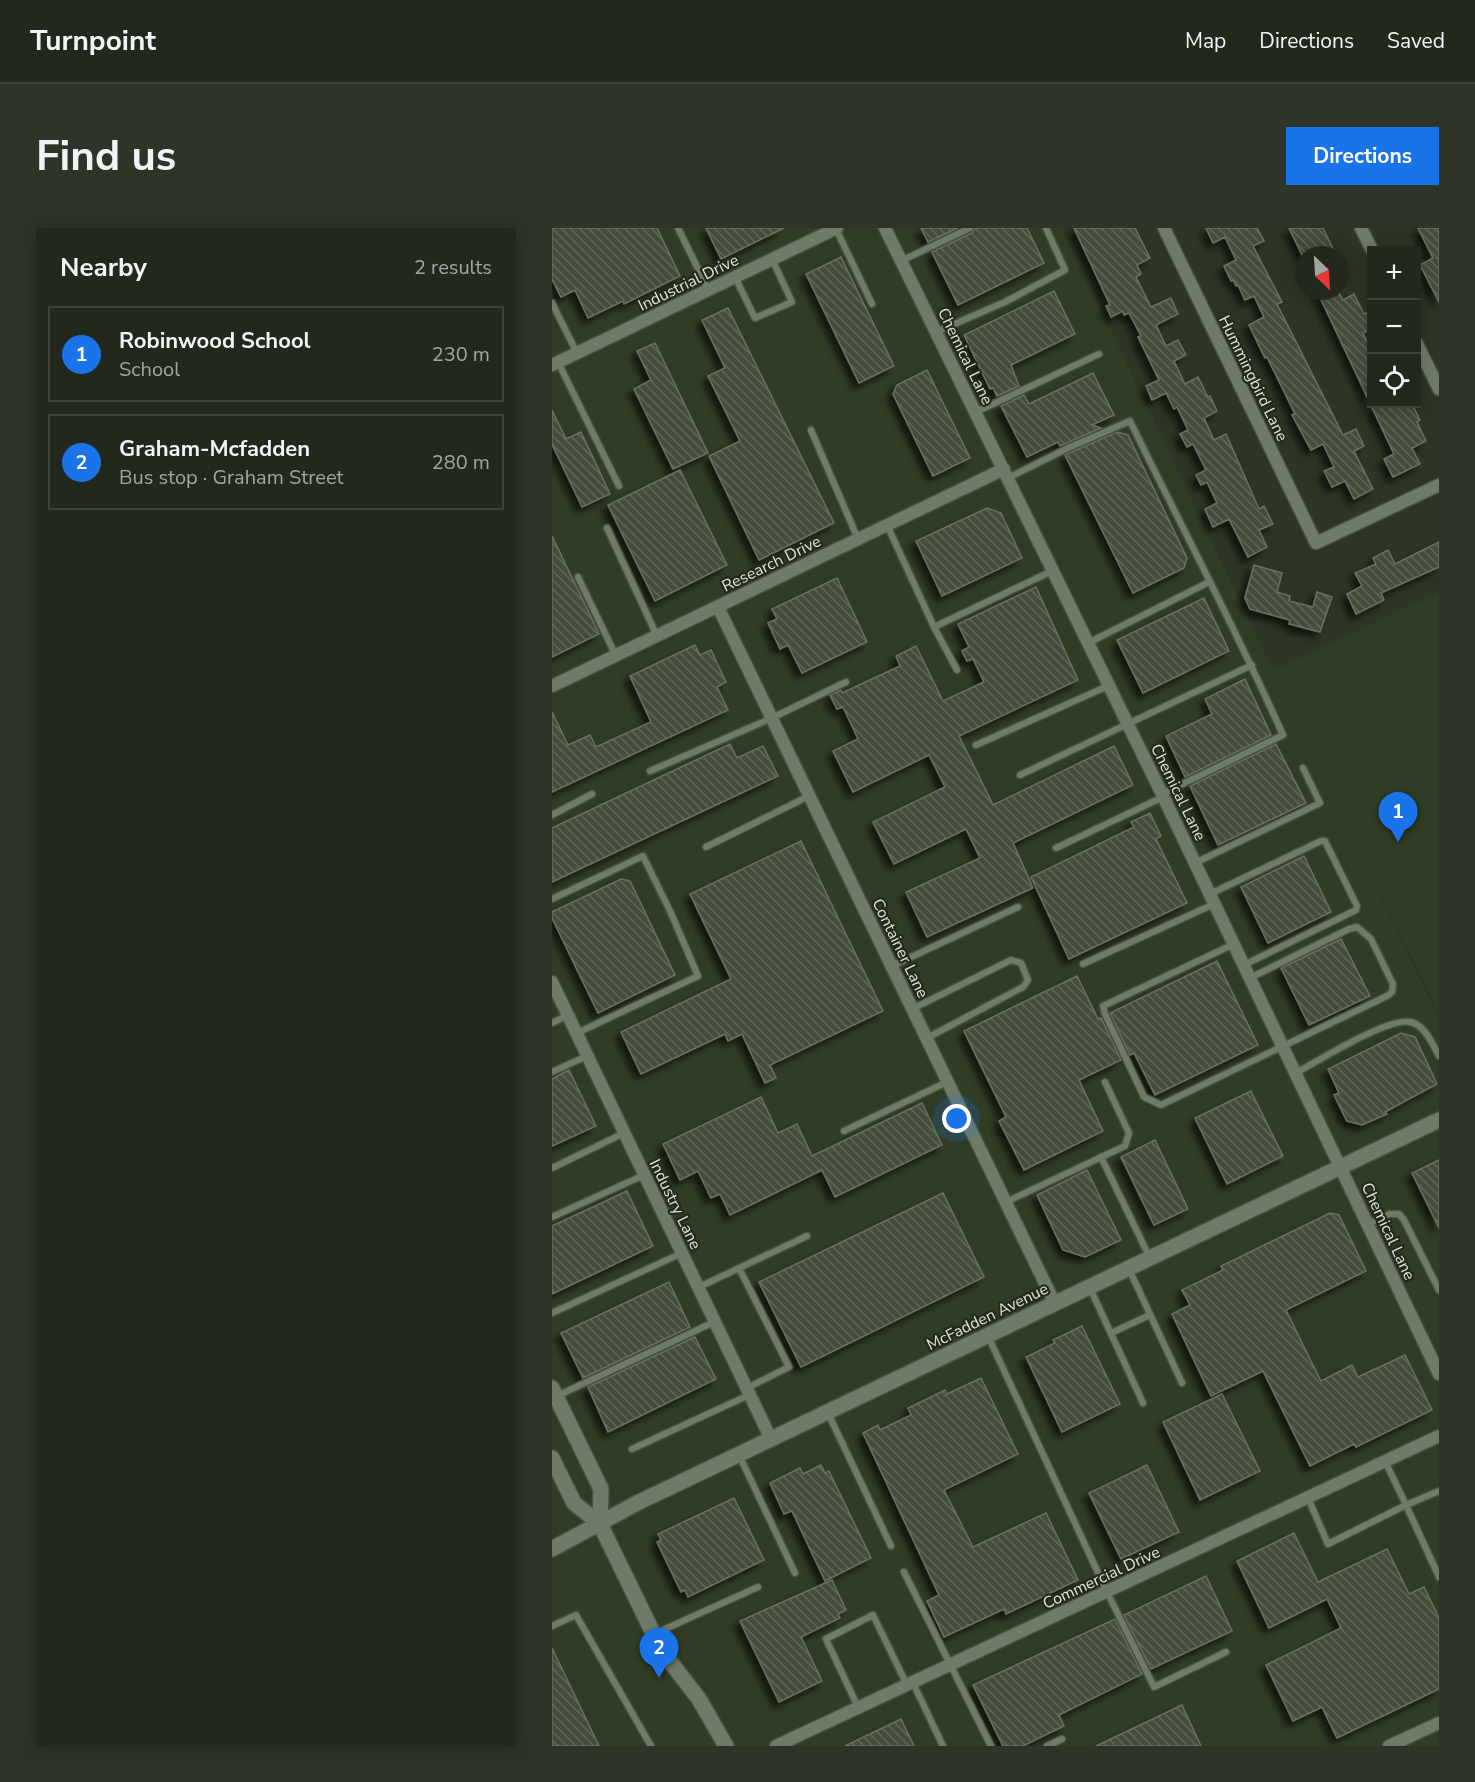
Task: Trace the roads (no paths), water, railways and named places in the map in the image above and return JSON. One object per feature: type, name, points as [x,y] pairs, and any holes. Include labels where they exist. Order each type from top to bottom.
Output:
[{"type":"street","name":"Industrial Drive","points":[[555,364],[836,228]]},
{"type":"street","name":"Chemical Lane","points":[[885,228],[1196,863],[1439,1374]]},
{"type":"street","name":"Hummingbird Lane","points":[[1164,228],[1316,543],[1439,485]]},
{"type":"street","points":[[1361,228],[1370,246]]},
{"type":"street","points":[[1421,352],[1439,389]]},
{"type":"street","name":"Research Drive","points":[[552,686],[887,525],[1006,473]]},
{"type":"street","name":"Container Lane","points":[[718,607],[1055,1304]]},
{"type":"street","name":"Industry Lane","points":[[552,982],[771,1439]]},
{"type":"street","name":"McFadden Avenue","points":[[552,1549],[637,1503],[1439,1120]]},
{"type":"street","points":[[554,1392],[601,1489],[600,1524]]},
{"type":"street","name":"Commercial Drive","points":[[783,1745],[1439,1436]]},
{"type":"street","points":[[552,1458],[574,1503],[600,1524],[662,1651],[699,1699],[726,1746]]},
{"type":"street","points":[[1389,1746],[1439,1723]]},
{"type":"lane","points":[[678,228],[708,290]]},
{"type":"lane","points":[[836,228],[872,304]]},
{"type":"lane","points":[[901,261],[970,228]]},
{"type":"lane","points":[[936,332],[1005,302],[1065,270],[1046,228]]},
{"type":"lane","points":[[735,277],[755,318],[792,302],[772,259]]},
{"type":"lane","points":[[552,303],[577,353]]},
{"type":"lane","points":[[976,412],[1099,354]]},
{"type":"lane","points":[[555,364],[619,486]]},
{"type":"lane","points":[[1006,473],[1130,421],[1252,664],[1283,735],[1056,848]]},
{"type":"lane","points":[[811,430],[858,539]]},
{"type":"lane","points":[[887,525],[934,627],[957,670]]},
{"type":"lane","points":[[607,528],[657,636]]},
{"type":"lane","points":[[934,627],[1053,571]]},
{"type":"lane","points":[[578,577],[616,656]]},
{"type":"lane","points":[[1088,643],[1209,582]]},
{"type":"lane","points":[[1020,775],[1252,664]]},
{"type":"lane","points":[[650,771],[772,718],[846,682]]},
{"type":"lane","points":[[976,745],[1108,686]]},
{"type":"lane","points":[[1196,863],[1320,803],[1303,768]]},
{"type":"lane","points":[[552,815],[592,794]]},
{"type":"lane","points":[[706,847],[809,796]]},
{"type":"lane","points":[[1083,964],[1321,841],[1325,841],[1357,906],[1356,910],[1244,965]]},
{"type":"lane","points":[[552,899],[643,856],[698,976],[576,1033]]},
{"type":"lane","points":[[892,966],[1018,907]]},
{"type":"lane","points":[[1234,944],[1103,1006],[1104,1014],[1144,1097],[1161,1105],[1392,992],[1392,984],[1371,939],[1357,927],[1250,978]]},
{"type":"lane","points":[[912,1009],[1011,960],[1021,963],[1028,980],[1023,987],[926,1038]]},
{"type":"lane","points":[[552,1023],[568,1015]]},
{"type":"lane","points":[[1296,1073],[1386,1025],[1405,1021],[1424,1029],[1439,1056]]},
{"type":"lane","points":[[552,1072],[587,1056]]},
{"type":"lane","points":[[844,1131],[948,1082]]},
{"type":"lane","points":[[1006,1202],[1125,1146],[1129,1132],[1105,1082]]},
{"type":"lane","points":[[552,1168],[624,1133]]},
{"type":"lane","points":[[1101,1157],[1150,1258]]},
{"type":"lane","points":[[552,1217],[644,1175]]},
{"type":"lane","points":[[1367,1224],[1390,1214],[1399,1214],[1439,1290]]},
{"type":"lane","points":[[698,1287],[807,1236]]},
{"type":"lane","points":[[552,1313],[682,1253]]},
{"type":"lane","points":[[632,1449],[748,1392],[789,1367],[739,1268]]},
{"type":"lane","points":[[1129,1269],[1182,1383]]},
{"type":"lane","points":[[1089,1287],[1143,1402]]},
{"type":"lane","points":[[1111,1333],[1150,1315]]},
{"type":"lane","points":[[554,1392],[714,1322]]},
{"type":"lane","points":[[988,1336],[1107,1592],[1154,1687],[1226,1652]]},
{"type":"lane","points":[[827,1412],[891,1546]]},
{"type":"lane","points":[[739,1455],[795,1573]]},
{"type":"lane","points":[[1385,1461],[1439,1577]]},
{"type":"lane","points":[[1308,1498],[1328,1544],[1439,1491]]},
{"type":"lane","points":[[904,1572],[991,1746]]},
{"type":"lane","points":[[654,1635],[758,1587]]},
{"type":"lane","points":[[552,1626],[576,1615],[651,1746]]},
{"type":"lane","points":[[859,1708],[826,1639],[873,1616],[943,1746]]},
{"type":"lane","points":[[1047,1746],[1062,1739]]},
{"type":"place","name":"Robinwood School","points":[[1398,842]]},
{"type":"place","name":"Graham-Mcfadden","points":[[659,1678]]}]
